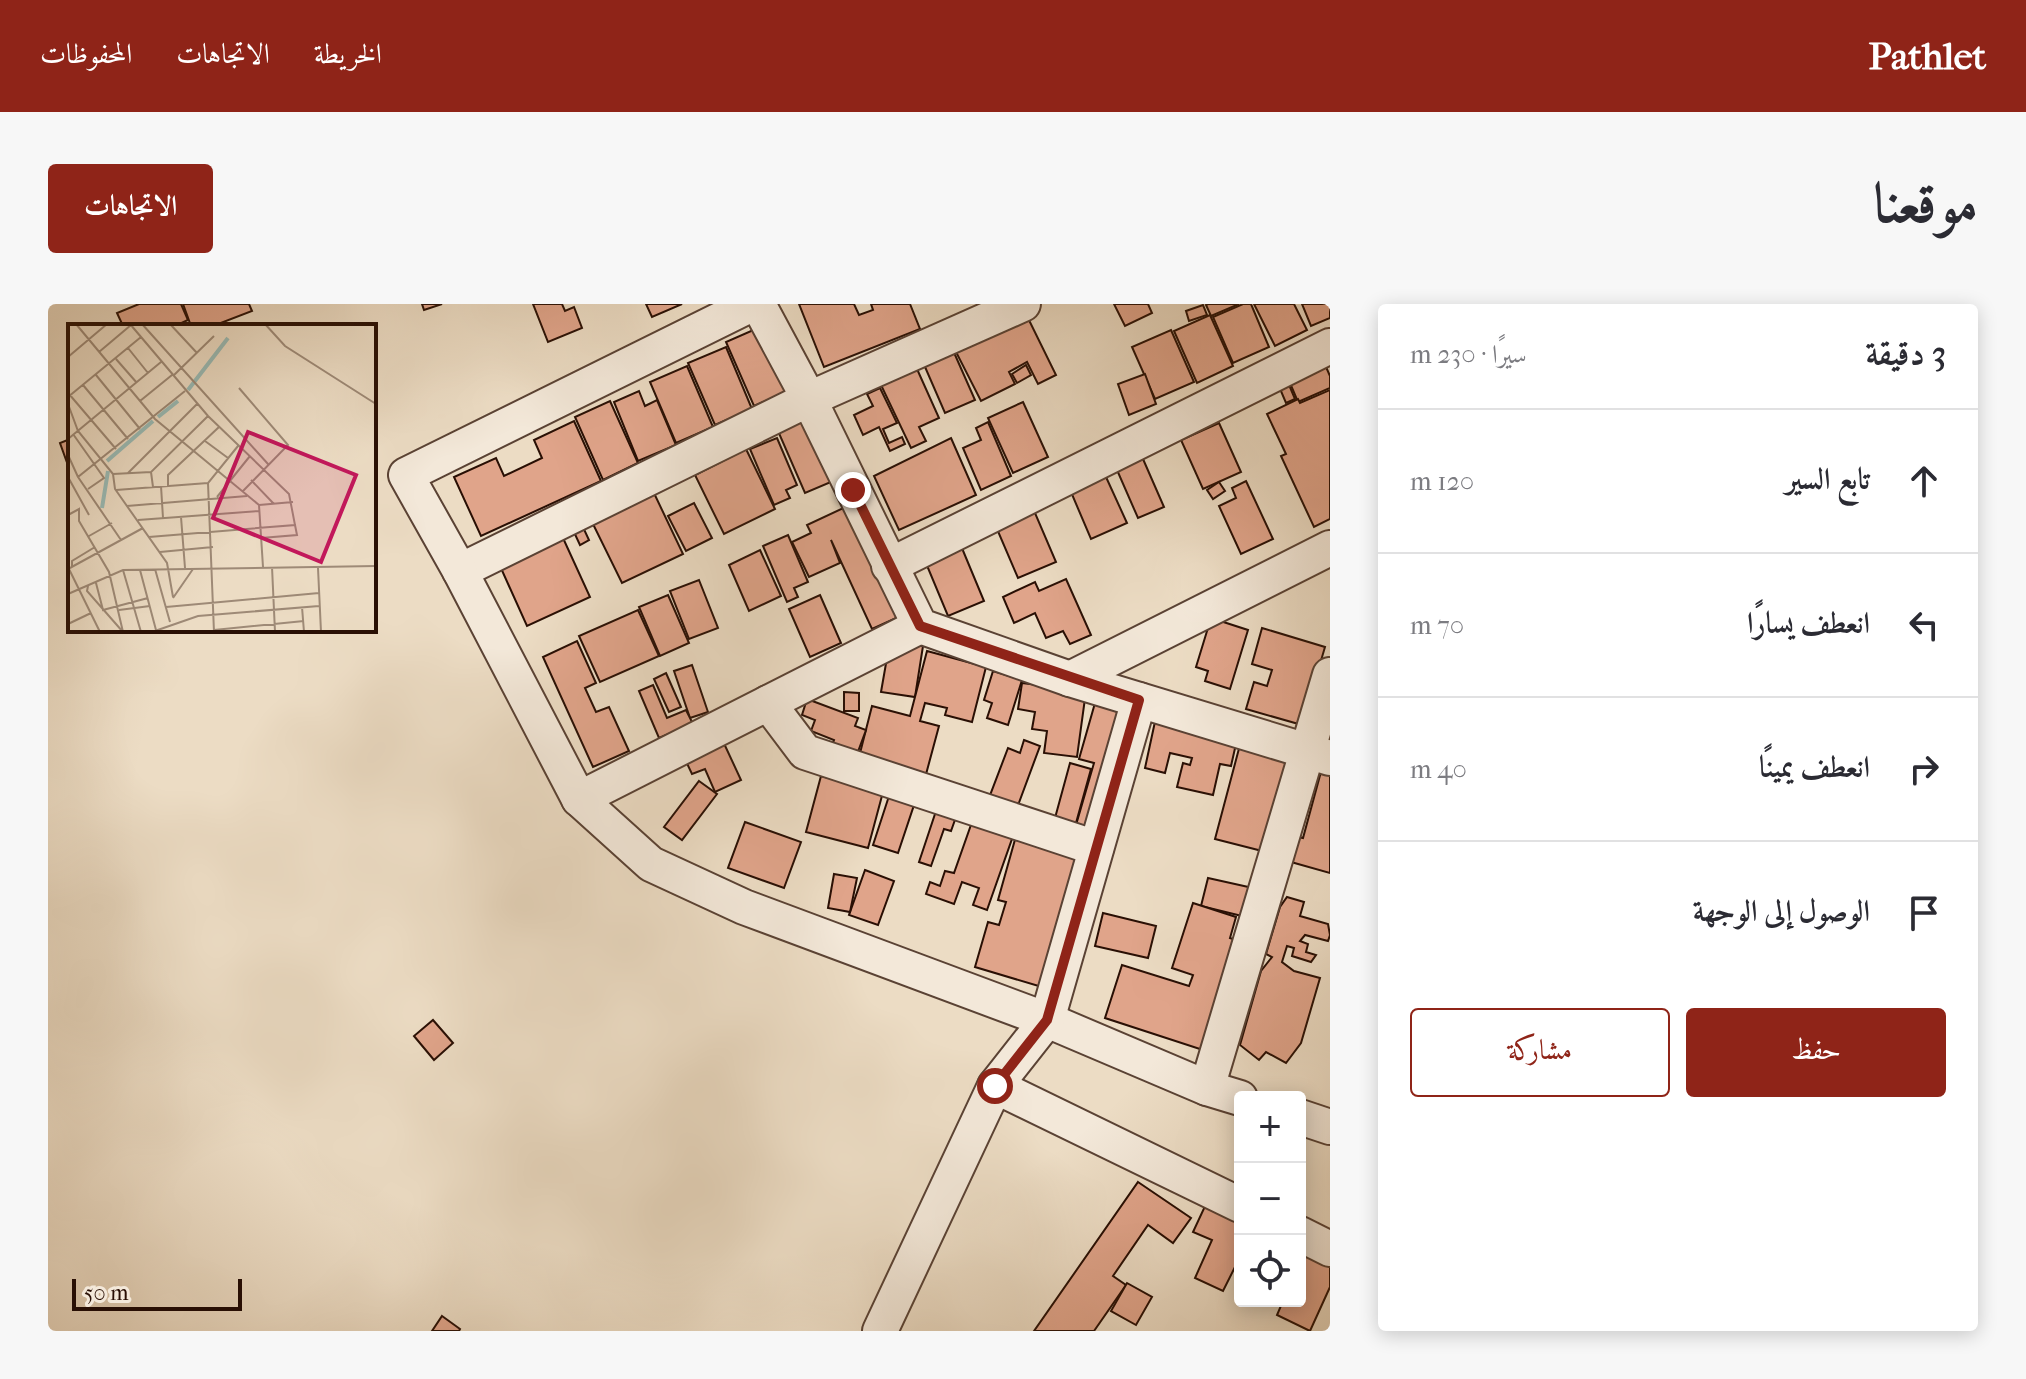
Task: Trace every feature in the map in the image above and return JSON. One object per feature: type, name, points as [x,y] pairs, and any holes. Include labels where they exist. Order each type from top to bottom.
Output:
[{"type":"street","points":[[1234,1096],[1207,1088],[1047,1020],[744,907],[651,864],[579,799],[460,571],[406,475],[755,304],[809,399],[920,626],[1070,679],[1318,755]]},
{"type":"street","points":[[460,571],[809,399],[1023,304]]},
{"type":"street","points":[[889,566],[1330,346]]},
{"type":"street","points":[[1070,679],[1330,548]]},
{"type":"street","points":[[579,799],[920,626]]},
{"type":"street","points":[[1207,1088],[1318,755],[1330,675]]},
{"type":"street","points":[[880,1331],[995,1086],[1047,1020],[1139,700]]},
{"type":"street","points":[[768,703],[805,752],[1096,848]]},
{"type":"street","points":[[995,1086],[1234,1202]]},
{"type":"street","points":[[1306,1119],[1330,1127]]},
{"type":"street","points":[[1302,1235],[1330,1249]]},
{"type":"building","points":[[139,304],[181,304],[188,320],[179,324],[122,324],[117,313]]},
{"type":"building","points":[[183,304],[249,304],[252,311],[218,324],[190,324]]},
{"type":"building","points":[[422,304],[442,304],[424,310]]},
{"type":"building","points":[[533,304],[562,304],[565,311],[574,307],[582,328],[548,342]]},
{"type":"building","points":[[646,304],[682,304],[652,317]]},
{"type":"building","points":[[799,304],[854,304],[859,315],[873,310],[871,304],[910,304],[920,329],[824,367]]},
{"type":"building","points":[[1114,304],[1148,304],[1152,313],[1125,326]]},
{"type":"building","points":[[1208,304],[1239,304],[1211,316]]},
{"type":"building","points":[[1243,304],[1251,304],[1269,347],[1233,363],[1213,317]]},
{"type":"building","points":[[1254,304],[1294,304],[1307,330],[1275,346]]},
{"type":"building","points":[[1302,304],[1330,304],[1330,318],[1311,326]]},
{"type":"building","points":[[1203,305],[1207,315],[1189,321],[1186,311]]},
{"type":"building","points":[[1025,312],[1056,375],[1038,384],[1027,362],[1009,372],[1015,384],[981,401],[954,348]]},
{"type":"building","points":[[1210,315],[1233,366],[1197,383],[1174,331]]},
{"type":"building","points":[[765,325],[793,389],[754,406],[726,342]]},
{"type":"building","points":[[1171,330],[1194,382],[1155,399],[1132,347]]},
{"type":"building","points":[[726,347],[752,409],[715,425],[688,363]]},
{"type":"building","points":[[952,348],[975,400],[945,413],[922,360]]},
{"type":"building","points":[[1323,360],[1330,376],[1330,388],[1298,402],[1287,376]]},
{"type":"building","points":[[1026,365],[1031,375],[1017,383],[1012,374]]},
{"type":"building","points":[[687,366],[713,427],[676,443],[650,382]]},
{"type":"building","points":[[917,369],[939,418],[919,427],[926,441],[911,448],[881,385]]},
{"type":"building","points":[[1145,374],[1156,404],[1129,415],[1118,384]]},
{"type":"building","points":[[1287,380],[1295,399],[1286,403],[1278,384]]},
{"type":"building","points":[[880,388],[897,423],[883,429],[889,443],[902,437],[905,444],[890,451],[879,427],[863,435],[854,415],[873,406],[867,394]]},
{"type":"building","points":[[1330,390],[1330,519],[1314,527],[1281,456],[1286,454],[1267,414],[1298,399],[1300,403]]},
{"type":"building","points":[[639,391],[645,406],[657,400],[676,445],[638,461],[614,402]]},
{"type":"building","points":[[610,401],[638,463],[603,480],[575,417]]},
{"type":"building","points":[[1023,402],[1048,457],[1013,473],[988,418]]},
{"type":"building","points":[[810,417],[838,479],[805,493],[778,431]]},
{"type":"building","points":[[574,421],[601,481],[481,536],[454,477],[496,458],[504,476],[542,458],[534,440]]},
{"type":"building","points":[[988,422],[1011,476],[981,490],[963,448],[981,440],[976,428]]},
{"type":"building","points":[[1219,423],[1241,472],[1203,489],[1181,440]]},
{"type":"building","points":[[777,438],[797,485],[786,490],[790,498],[774,505],[750,449]]},
{"type":"building","points":[[951,438],[976,495],[899,530],[874,476]]},
{"type":"building","points":[[68,440],[68,465],[60,443]]},
{"type":"building","points":[[746,449],[775,509],[724,534],[695,475]]},
{"type":"building","points":[[1143,459],[1164,507],[1138,518],[1117,470]]},
{"type":"building","points":[[1106,477],[1127,523],[1091,539],[1071,492]]},
{"type":"building","points":[[1246,481],[1273,539],[1241,554],[1219,506],[1236,498],[1232,488]]},
{"type":"building","points":[[1219,482],[1225,491],[1213,499],[1207,490]]},
{"type":"building","points":[[653,491],[683,554],[622,583],[591,520]]},
{"type":"building","points":[[694,503],[712,538],[686,551],[668,516]]},
{"type":"building","points":[[852,504],[903,615],[872,629],[831,540],[840,563],[809,577],[792,542],[811,533],[807,525]]},
{"type":"building","points":[[1032,506],[1056,562],[1018,578],[994,522]]},
{"type":"building","points":[[582,525],[589,540],[580,545],[573,530]]},
{"type":"building","points":[[788,535],[808,582],[794,588],[798,597],[787,602],[763,546]]},
{"type":"building","points":[[563,538],[590,597],[527,626],[500,566]]},
{"type":"building","points":[[959,541],[984,601],[948,616],[923,556]]},
{"type":"building","points":[[760,550],[781,596],[749,611],[729,565]]},
{"type":"building","points":[[1066,579],[1091,635],[1070,644],[1063,631],[1046,638],[1035,613],[1014,623],[1003,597],[1035,582],[1039,591]]},
{"type":"building","points":[[699,580],[718,628],[689,639],[670,591]]},
{"type":"building","points":[[668,595],[689,643],[660,656],[639,607]]},
{"type":"building","points":[[820,595],[841,643],[810,657],[789,609]]},
{"type":"building","points":[[638,610],[659,656],[600,682],[579,636]]},
{"type":"building","points":[[1211,618],[1248,630],[1230,689],[1205,681],[1208,671],[1196,667]]},
{"type":"building","points":[[1262,628],[1325,647],[1302,725],[1246,709],[1254,682],[1267,686],[1272,670],[1252,664]]},
{"type":"building","points":[[577,641],[596,683],[585,688],[596,712],[609,707],[629,751],[593,767],[543,657]]},
{"type":"building","points":[[900,642],[923,646],[915,697],[881,692],[888,652]]},
{"type":"building","points":[[927,651],[986,667],[972,722],[945,715],[947,708],[925,703],[920,721],[939,726],[925,778],[858,761],[872,706],[910,716]]},
{"type":"building","points":[[692,665],[708,712],[690,718],[674,671]]},
{"type":"building","points":[[993,671],[1022,680],[1008,725],[987,718],[992,703],[984,700]]},
{"type":"building","points":[[666,673],[681,707],[669,712],[654,679]]},
{"type":"building","points":[[1022,683],[1086,691],[1077,757],[1044,753],[1047,731],[1032,729],[1035,712],[1018,709]]},
{"type":"building","points":[[653,685],[667,718],[686,710],[693,724],[659,738],[639,691]]},
{"type":"building","points":[[844,692],[859,693],[859,711],[844,711]]},
{"type":"building","points":[[1097,696],[1125,704],[1088,828],[1076,825],[1094,763],[1079,759]]},
{"type":"building","points":[[807,699],[858,718],[855,726],[866,730],[856,757],[831,748],[834,740],[811,731],[815,720],[802,715]]},
{"type":"building","points":[[1156,717],[1238,735],[1231,766],[1220,764],[1213,795],[1177,787],[1183,763],[1190,765],[1192,758],[1170,753],[1165,773],[1145,768]]},
{"type":"building","points":[[721,737],[741,780],[715,792],[705,769],[692,774],[683,755]]},
{"type":"building","points":[[1024,740],[1040,746],[1017,808],[989,798],[1008,748],[1020,753]]},
{"type":"building","points":[[1241,741],[1295,755],[1270,853],[1215,839]]},
{"type":"building","points":[[1070,763],[1091,769],[1076,823],[1055,818]]},
{"type":"building","points":[[1322,768],[1330,770],[1330,873],[1291,862],[1298,837],[1303,838]]},
{"type":"building","points":[[821,776],[883,792],[868,848],[806,832]]},
{"type":"building","points":[[699,781],[717,794],[682,840],[664,827]]},
{"type":"building","points":[[889,796],[914,805],[898,853],[873,845]]},
{"type":"building","points":[[936,811],[956,817],[951,831],[944,829],[931,866],[919,862]]},
{"type":"building","points":[[745,822],[801,842],[784,888],[728,868]]},
{"type":"building","points":[[972,822],[1013,836],[987,910],[973,905],[979,888],[962,882],[954,904],[926,894],[930,882],[940,886],[945,871],[954,873]]},
{"type":"building","points":[[1016,836],[1080,854],[1042,987],[975,967],[988,922],[999,925],[1006,902],[998,900]]},
{"type":"building","points":[[865,870],[894,881],[878,925],[849,915]]},
{"type":"building","points":[[834,874],[857,878],[850,912],[828,908]]},
{"type":"building","points":[[1208,878],[1253,888],[1246,917],[1201,906]]},
{"type":"building","points":[[1287,897],[1304,902],[1300,916],[1328,924],[1330,935],[1328,941],[1305,935],[1300,941],[1308,944],[1306,952],[1316,955],[1311,962],[1292,956],[1294,948],[1287,946],[1282,962],[1294,971],[1320,978],[1301,1043],[1286,1063],[1266,1052],[1259,1060],[1240,1045],[1261,971],[1272,957],[1266,954],[1280,907]]},
{"type":"building","points":[[1193,903],[1236,917],[1230,938],[1242,942],[1206,1051],[1105,1018],[1122,965],[1189,986],[1193,975],[1172,968]]},
{"type":"building","points":[[1103,913],[1156,926],[1148,958],[1095,946]]},
{"type":"building","points":[[433,1020],[453,1043],[434,1060],[414,1036]]},
{"type":"building","points":[[1138,1182],[1191,1218],[1173,1243],[1148,1225],[1113,1276],[1126,1285],[1094,1331],[1034,1331]]},
{"type":"building","points":[[1206,1204],[1234,1217],[1234,1269],[1223,1291],[1195,1278],[1212,1240],[1193,1232]]},
{"type":"building","points":[[1306,1250],[1330,1261],[1330,1287],[1310,1331],[1277,1315],[1280,1307],[1306,1307]]},
{"type":"building","points":[[1127,1283],[1152,1297],[1136,1325],[1111,1311]]},
{"type":"building","points":[[442,1316],[460,1329],[459,1331],[432,1331]]},
{"type":"route","points":[[853,490],[920,626],[1139,700],[1047,1020],[995,1086]]}]
